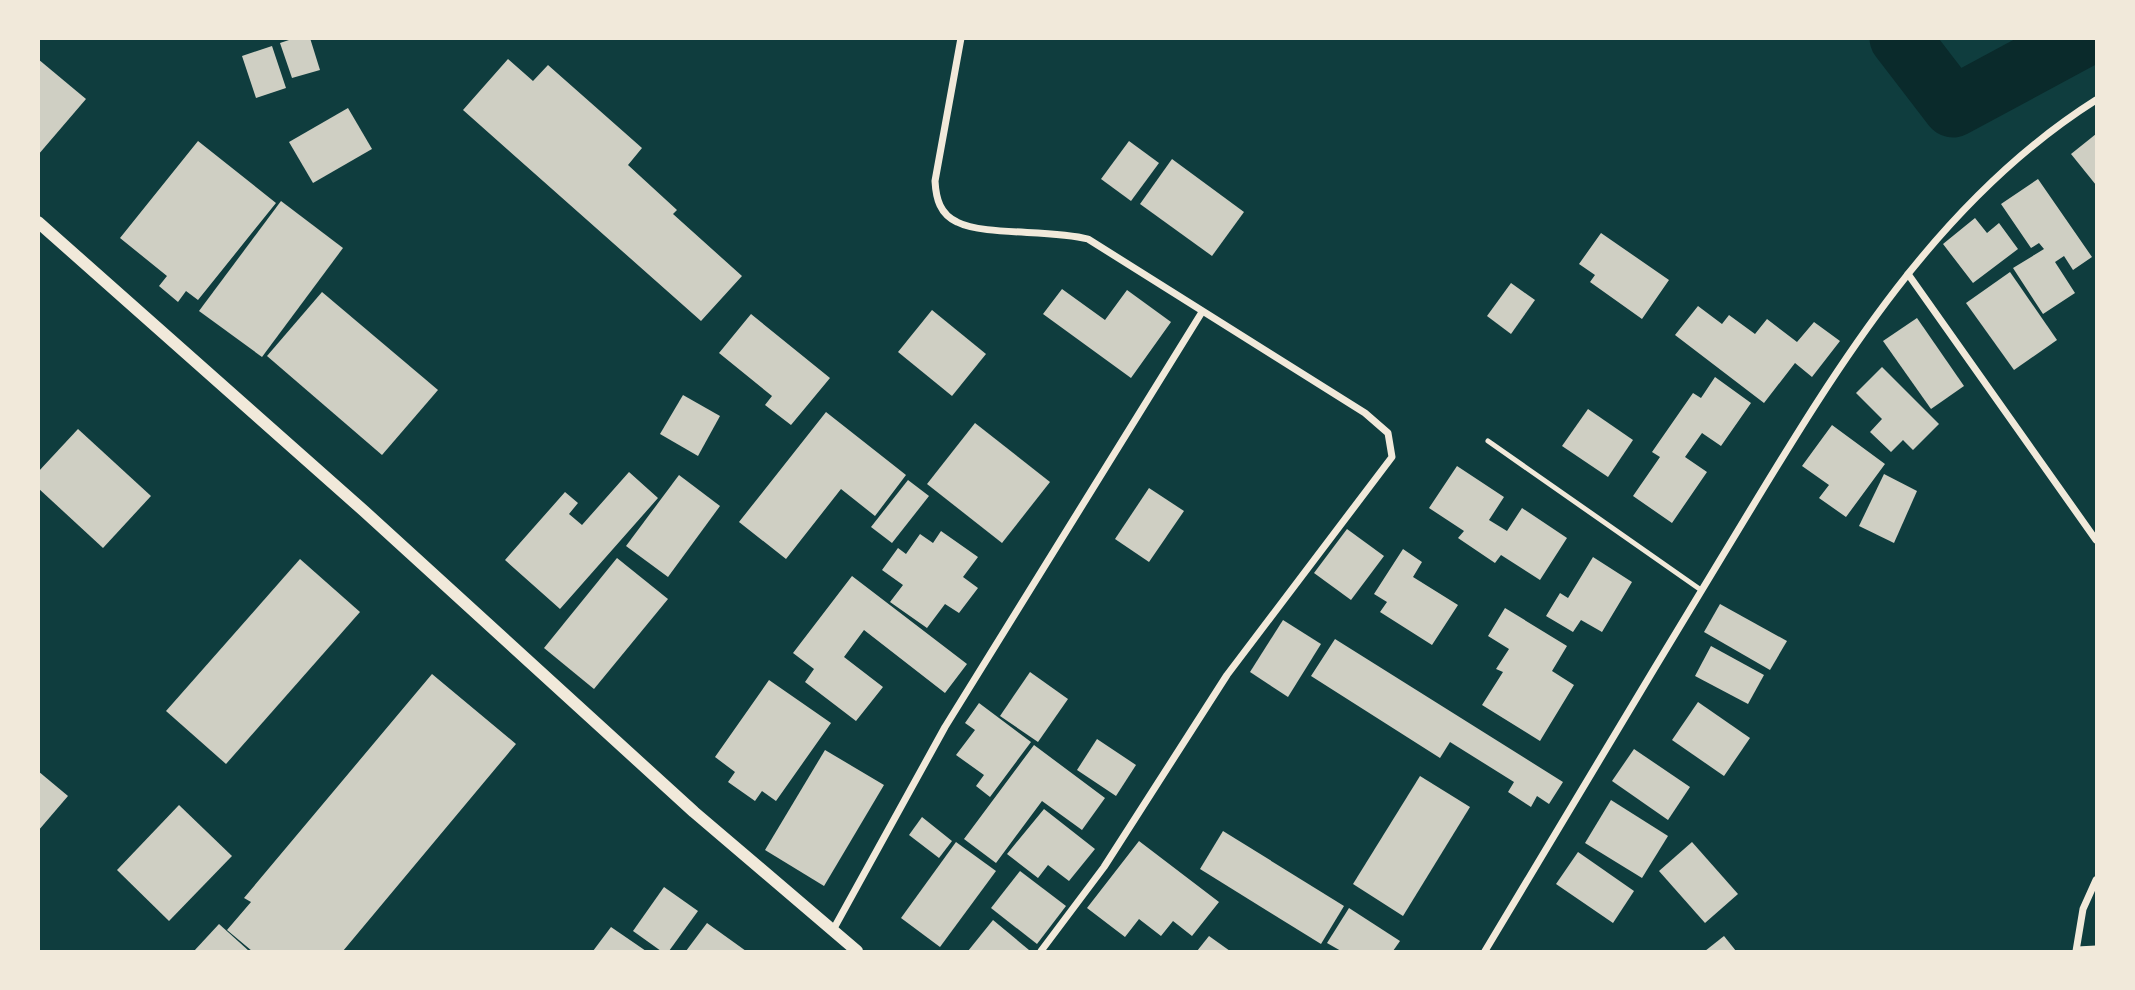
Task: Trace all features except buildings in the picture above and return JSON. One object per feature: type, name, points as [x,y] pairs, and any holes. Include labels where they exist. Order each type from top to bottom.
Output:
[{"type":"street","points":[[961,38],[935,181],[936,200],[945,214],[957,222],[974,227],[1064,232],[1088,239],[1383,426],[1388,433],[1392,457],[1227,676],[1104,867],[1041,951]]},
{"type":"street","points":[[1485,951],[1815,404],[1908,274],[1930,244],[2009,167],[2096,100]]},
{"type":"street","points":[[38,222],[374,520],[694,812],[858,951]]},
{"type":"street","points":[[1908,274],[2096,540]]},
{"type":"street","points":[[833,930],[945,727],[1202,312]]},
{"type":"street","points":[[2096,880],[2083,909],[2077,951],[2096,949]]},
{"type":"lane","points":[[1488,442],[1701,590]]},
{"type":"waterway","points":[[1900,38],[1953,107],[2081,38]]}]
